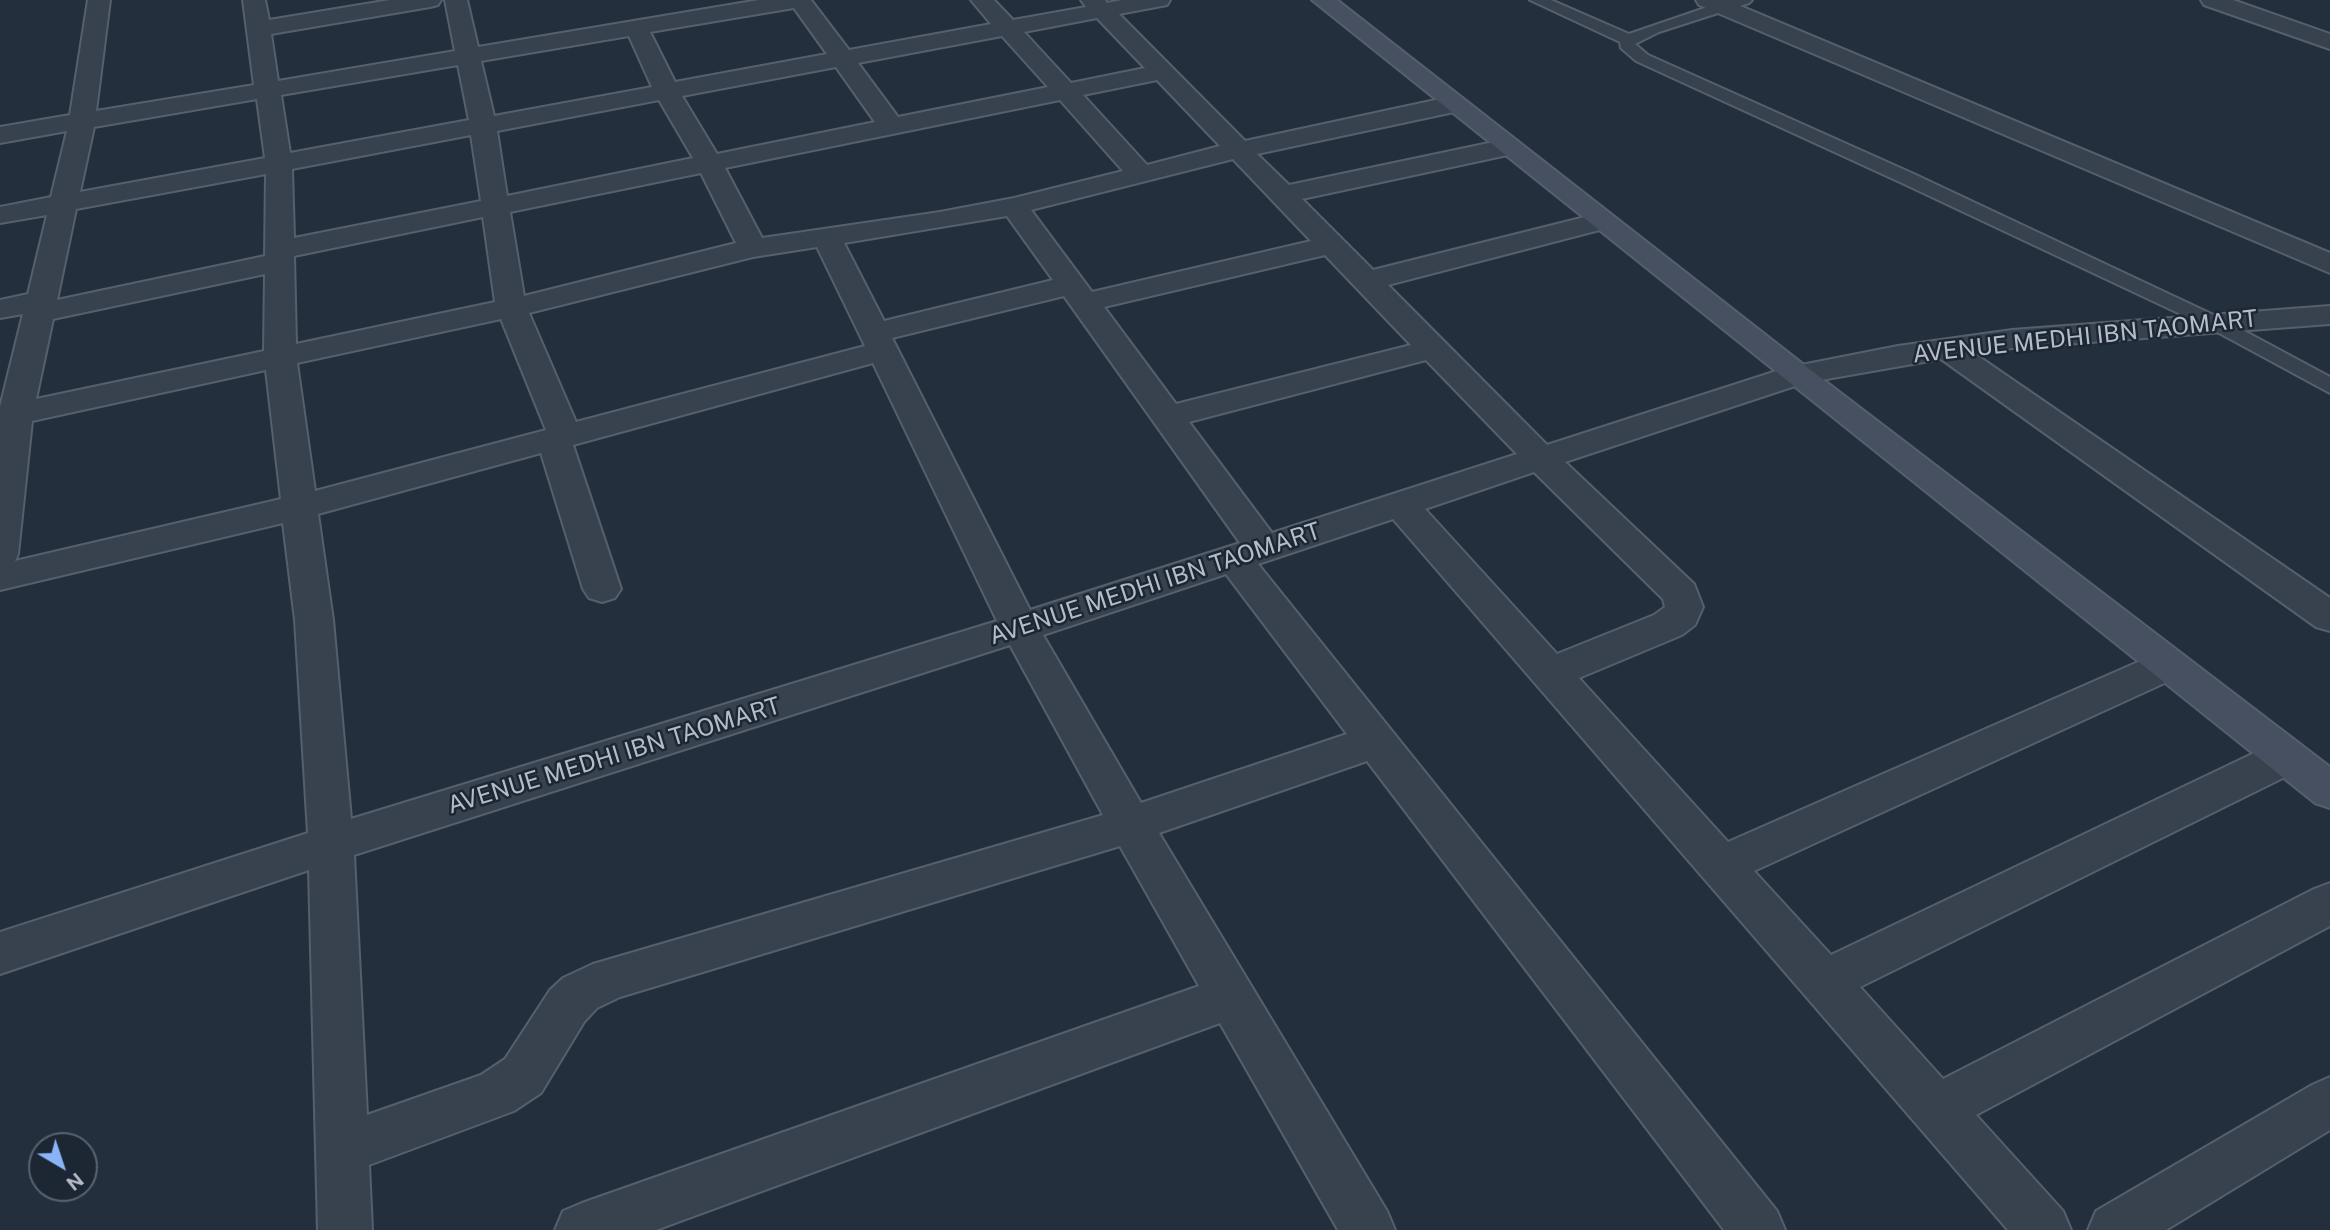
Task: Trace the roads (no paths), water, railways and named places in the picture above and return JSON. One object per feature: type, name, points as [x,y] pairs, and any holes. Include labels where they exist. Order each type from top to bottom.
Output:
[{"type":"main road","points":[[1323,0],[1797,375],[2330,791]]},
{"type":"street","points":[[0,554],[8,415],[40,307],[82,122],[99,0]]},
{"type":"street","points":[[254,0],[279,165],[280,357],[314,620],[331,844],[345,1230]]},
{"type":"street","points":[[259,29],[395,3],[430,0]]},
{"type":"street","points":[[456,0],[483,126],[511,308],[560,437],[602,589]]},
{"type":"street","points":[[0,135],[800,0],[891,126]]},
{"type":"street","points":[[982,0],[1141,174]]},
{"type":"street","points":[[0,215],[1008,29],[1097,6],[1159,0]]},
{"type":"street","points":[[2212,0],[2330,42]]},
{"type":"street","points":[[1726,3],[2330,264]]},
{"type":"street","points":[[1097,6],[1541,458],[1681,594],[1684,607],[1681,615],[1668,625],[1551,673]]},
{"type":"street","points":[[636,26],[667,92],[709,163],[753,248]]},
{"type":"street","points":[[0,309],[40,307],[495,207],[1161,72]]},
{"type":"street","points":[[8,415],[511,308],[753,248],[1014,206],[1238,150],[1454,104]]},
{"type":"street","points":[[1282,195],[1508,147]]},
{"type":"street","points":[[1014,206],[1167,417],[1249,554],[1376,741],[1758,1230]]},
{"type":"street","points":[[1367,281],[1601,220]]},
{"type":"street","points":[[827,238],[1020,628],[1131,825],[1368,1230]]},
{"type":"street","points":[[0,577],[299,507],[560,437],[879,342],[1077,294],[1331,245]]},
{"type":"street","name":"AVENUE MEDHI IBN TAOMART","points":[[0,953],[331,844],[1020,628],[1797,375],[2012,339],[2330,315]]},
{"type":"street","points":[[1167,417],[1433,349]]},
{"type":"street","points":[[1947,349],[2330,617]]},
{"type":"street","points":[[1400,504],[2044,1230]]},
{"type":"street","points":[[1721,865],[2168,665]]},
{"type":"street","points":[[343,1149],[496,1094],[523,1076],[567,1006],[580,993],[610,979],[1131,825],[1376,741]]},
{"type":"street","points":[[1824,982],[2286,757]]},
{"type":"street","points":[[1936,1109],[2330,903]]},
{"type":"street","points":[[582,1230],[1233,996]]},
{"type":"street","points":[[2115,1230],[2330,1102]]},
{"type":"lane","points":[[1538,0],[1629,40],[1726,3]]},
{"type":"lane","points":[[1629,40],[1627,45],[1630,50],[1642,58],[1909,179],[2215,323],[2330,386]]}]
